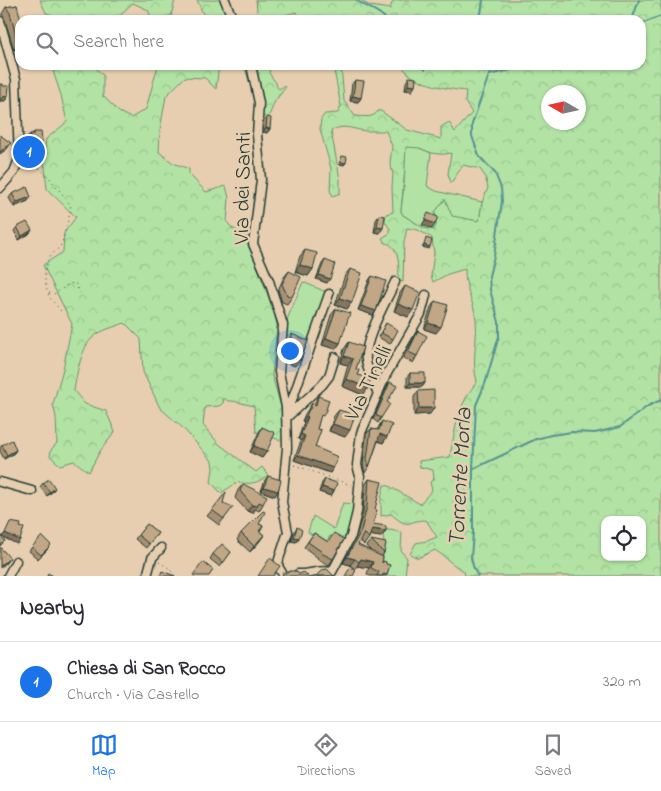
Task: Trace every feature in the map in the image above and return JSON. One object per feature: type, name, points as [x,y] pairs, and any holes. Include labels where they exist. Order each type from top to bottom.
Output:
[{"type":"street","points":[[225,0],[231,15]]},
{"type":"street","points":[[0,21],[3,42],[16,79],[19,159],[16,168],[0,188]]},
{"type":"street","name":"Via dei Santi","points":[[252,70],[259,103],[257,135],[261,180],[253,244],[284,324],[279,372],[286,407],[286,462],[282,502],[288,532],[279,559],[280,575]]},
{"type":"street","points":[[378,394],[366,362],[366,350],[395,282]]},
{"type":"street","points":[[286,407],[291,403],[329,294]]},
{"type":"street","name":"Via Tinelli","points":[[333,574],[351,536],[357,512],[360,476],[357,465],[361,433],[386,375],[421,314],[426,295]]},
{"type":"street","points":[[286,418],[322,385],[329,376],[335,357]]},
{"type":"street","points":[[0,482],[32,491]]},
{"type":"street","points":[[147,576],[152,558],[161,548]]},
{"type":"street","points":[[8,576],[16,561]]},
{"type":"street","points":[[280,575],[307,575],[325,570],[333,574]]},
{"type":"path","points":[[37,167],[38,153]]},
{"type":"path","points":[[16,168],[37,167],[48,176],[68,199],[71,209],[62,244],[50,256],[45,275],[48,293],[63,314]]},
{"type":"path","points":[[48,293],[54,294],[69,284],[75,283],[80,293]]},
{"type":"path","points":[[286,462],[359,487]]},
{"type":"path","points":[[152,558],[169,568],[175,576]]},
{"type":"green space","points":[[40,0],[175,0],[171,15],[150,15],[148,10],[133,3],[121,15],[52,15],[46,13]]},
{"type":"green space","points":[[197,0],[224,0],[229,15],[204,15]]},
{"type":"green space","points":[[256,0],[360,0],[370,6],[390,9],[392,3],[396,0],[661,0],[661,576],[465,576],[464,571],[435,550],[418,558],[410,554],[416,543],[437,537],[426,520],[406,523],[391,514],[381,516],[381,499],[384,485],[420,504],[432,490],[430,482],[434,479],[433,470],[420,467],[419,461],[450,457],[461,408],[477,382],[475,374],[476,319],[466,282],[465,269],[448,274],[433,282],[431,276],[434,253],[432,238],[418,230],[407,228],[404,242],[403,282],[397,280],[399,264],[396,252],[382,238],[390,233],[390,229],[385,221],[386,214],[393,212],[393,174],[390,163],[392,146],[386,131],[366,131],[340,127],[331,131],[340,179],[340,193],[333,196],[330,191],[331,168],[320,129],[321,119],[325,114],[338,113],[341,106],[334,70],[341,70],[344,101],[355,116],[371,116],[381,111],[407,130],[441,139],[441,127],[449,122],[455,132],[472,113],[465,102],[466,91],[439,87],[420,81],[405,70],[646,70],[646,15],[298,15],[296,12],[285,15],[258,15]],"holes":[[[419,148],[435,154],[451,153],[448,174],[451,183],[463,165],[480,169],[485,176],[488,188],[482,202],[479,221],[445,199],[435,212],[436,225],[424,228],[403,215],[401,211],[406,159]]]},
{"type":"green space","points":[[53,70],[98,70],[103,75],[103,96],[119,112],[131,118],[146,109],[157,70],[218,70],[216,89],[205,78],[185,77],[166,96],[160,130],[159,152],[173,163],[189,169],[189,174],[206,192],[226,186],[229,198],[227,222],[232,228],[246,236],[273,309],[277,325],[272,375],[281,407],[284,437],[280,440],[256,432],[254,406],[228,401],[224,398],[223,403],[219,406],[205,407],[203,425],[219,444],[256,472],[262,467],[268,475],[261,480],[254,483],[238,482],[221,493],[211,482],[212,461],[183,428],[160,408],[143,372],[141,339],[125,323],[99,333],[88,343],[80,363],[74,391],[85,404],[106,411],[115,432],[100,451],[89,472],[74,461],[60,465],[50,456],[51,450],[57,443],[56,417],[53,404],[63,369],[72,324],[43,265],[63,252],[64,233],[76,217],[47,189],[44,158],[46,139],[67,122]]},
{"type":"green space","points":[[246,70],[270,70],[269,73],[277,87],[279,89],[284,86],[286,87],[275,101],[269,116],[265,117],[256,113],[254,97]]},
{"type":"green space","points":[[406,147],[419,148],[431,153],[427,186],[436,191],[482,202],[479,221],[452,216],[445,199],[435,212],[436,225],[434,230],[424,228],[403,215],[401,211]]},
{"type":"green space","points":[[303,282],[326,292],[308,342],[285,335],[288,317]]},
{"type":"green space","points":[[343,503],[356,504],[349,534],[343,543],[330,536],[325,544],[308,532],[313,516],[334,529]]},
{"type":"green space","points":[[382,529],[402,532],[401,551],[407,558],[405,576],[386,576],[382,568],[384,543]]},
{"type":"building","points":[[17,5],[20,15],[15,15],[15,32],[10,13],[6,7]]},
{"type":"building","points":[[409,77],[416,78],[415,86],[408,85]]},
{"type":"building","points":[[355,80],[364,81],[361,98],[353,96]]},
{"type":"building","points":[[0,84],[9,86],[8,96],[2,99],[0,98]]},
{"type":"building","points":[[267,117],[271,118],[270,129],[266,128]]},
{"type":"building","points":[[34,132],[41,132],[43,149],[31,150],[30,134],[34,134]]},
{"type":"building","points":[[0,135],[11,143],[0,152]]},
{"type":"building","points":[[342,156],[347,157],[346,163],[340,162]]},
{"type":"building","points":[[27,187],[31,197],[17,202],[12,194]]},
{"type":"building","points":[[428,213],[438,217],[435,224],[425,220]]},
{"type":"building","points":[[379,215],[385,216],[383,228],[377,227]]},
{"type":"building","points":[[27,222],[32,230],[22,236],[17,227]]},
{"type":"building","points":[[426,238],[432,240],[430,247],[424,245]]},
{"type":"building","points":[[305,250],[317,253],[313,269],[300,265]]},
{"type":"building","points":[[325,260],[335,264],[330,279],[319,275]]},
{"type":"building","points":[[350,269],[362,273],[352,302],[340,298]]},
{"type":"building","points":[[289,271],[301,277],[292,297],[287,295],[282,284]]},
{"type":"building","points":[[372,276],[386,281],[376,311],[361,306]]},
{"type":"building","points":[[405,286],[420,292],[413,310],[398,304]]},
{"type":"building","points":[[435,301],[448,305],[441,327],[428,323]]},
{"type":"building","points":[[336,309],[350,313],[340,343],[326,338]]},
{"type":"building","points":[[386,323],[398,330],[393,339],[381,333]]},
{"type":"building","points":[[418,331],[427,336],[417,356],[408,352]]},
{"type":"building","points":[[292,334],[308,341],[300,360],[291,357]]},
{"type":"building","points":[[349,342],[363,347],[356,369],[359,370],[358,375],[371,378],[368,388],[346,379],[353,359],[344,356]]},
{"type":"building","points":[[410,373],[425,373],[425,383],[410,383]]},
{"type":"building","points":[[390,382],[397,386],[387,402],[390,404],[381,418],[376,415]]},
{"type":"building","points":[[434,390],[434,408],[419,408],[418,391]]},
{"type":"building","points":[[318,396],[329,400],[323,416],[321,415],[317,429],[321,430],[315,447],[338,457],[333,468],[298,455],[305,436],[301,434],[308,417],[306,416],[312,403],[316,405]]},
{"type":"building","points":[[339,410],[355,415],[350,430],[333,424]]},
{"type":"building","points":[[382,421],[392,425],[387,437],[380,434],[369,467],[367,459],[371,429],[379,430]]},
{"type":"building","points":[[262,427],[275,433],[267,451],[254,446]]},
{"type":"building","points":[[12,440],[16,450],[7,455],[2,445]]},
{"type":"building","points":[[268,476],[281,480],[278,491],[264,487]]},
{"type":"building","points":[[49,479],[55,488],[50,492],[43,483]]},
{"type":"building","points":[[325,479],[337,483],[334,491],[322,487]]},
{"type":"building","points":[[369,479],[382,482],[373,524],[386,526],[386,531],[372,529],[369,538],[364,533],[358,545],[383,557],[382,563],[384,561],[390,565],[387,575],[383,574],[383,576],[377,576],[379,572],[371,568],[373,562],[361,559],[359,562],[347,557],[361,531],[367,506]]},
{"type":"building","points":[[243,484],[267,496],[263,504],[259,502],[257,506],[252,505],[240,491]]},
{"type":"building","points":[[226,492],[223,503],[233,507],[224,519],[212,510]]},
{"type":"building","points":[[263,511],[265,512],[259,524],[263,526],[259,531],[264,535],[254,546],[241,533]]},
{"type":"building","points":[[10,522],[21,524],[20,527],[24,528],[20,540],[5,533]]},
{"type":"building","points":[[147,524],[158,533],[149,544],[138,535]]},
{"type":"building","points":[[297,527],[302,530],[299,538],[294,537]]},
{"type":"building","points":[[314,533],[328,542],[334,533],[344,539],[333,559],[321,553],[308,542]]},
{"type":"building","points":[[0,535],[5,541],[0,546]]},
{"type":"building","points":[[42,536],[51,545],[41,555],[32,547]]},
{"type":"building","points":[[371,540],[386,543],[384,553]]},
{"type":"building","points":[[222,544],[231,552],[223,563],[213,554]]},
{"type":"building","points":[[0,547],[10,558],[0,566]]},
{"type":"building","points":[[270,558],[280,566],[273,576],[258,576]]},
{"type":"building","points":[[203,562],[213,570],[209,576],[193,575]]},
{"type":"building","points":[[350,568],[356,570],[353,576],[345,576]]},
{"type":"building","points":[[327,569],[334,576],[316,576],[322,570]]},
{"type":"building","points":[[162,571],[175,576],[160,576]]},
{"type":"building","points":[[296,571],[299,574],[304,572],[308,576],[282,576],[283,573]]},
{"type":"waterway","points":[[356,0],[381,15]]},
{"type":"waterway","name":"Torrente Morla","points":[[481,15],[483,0]]},
{"type":"waterway","points":[[634,15],[639,0]]},
{"type":"waterway","points":[[646,22],[661,16]]},
{"type":"waterway","name":"Torrente Morla","points":[[478,576],[471,558],[476,405],[485,384],[499,336],[499,322],[490,290],[489,276],[494,256],[502,201],[501,188],[495,173],[479,156],[472,136],[472,124],[490,70]]},
{"type":"waterway","points":[[489,75],[510,70]]},
{"type":"waterway","points":[[473,469],[536,439],[572,432],[595,433],[620,427],[648,406],[661,400]]},
{"type":"place","name":"Chiesa di San Rocco","points":[[29,152]]}]
